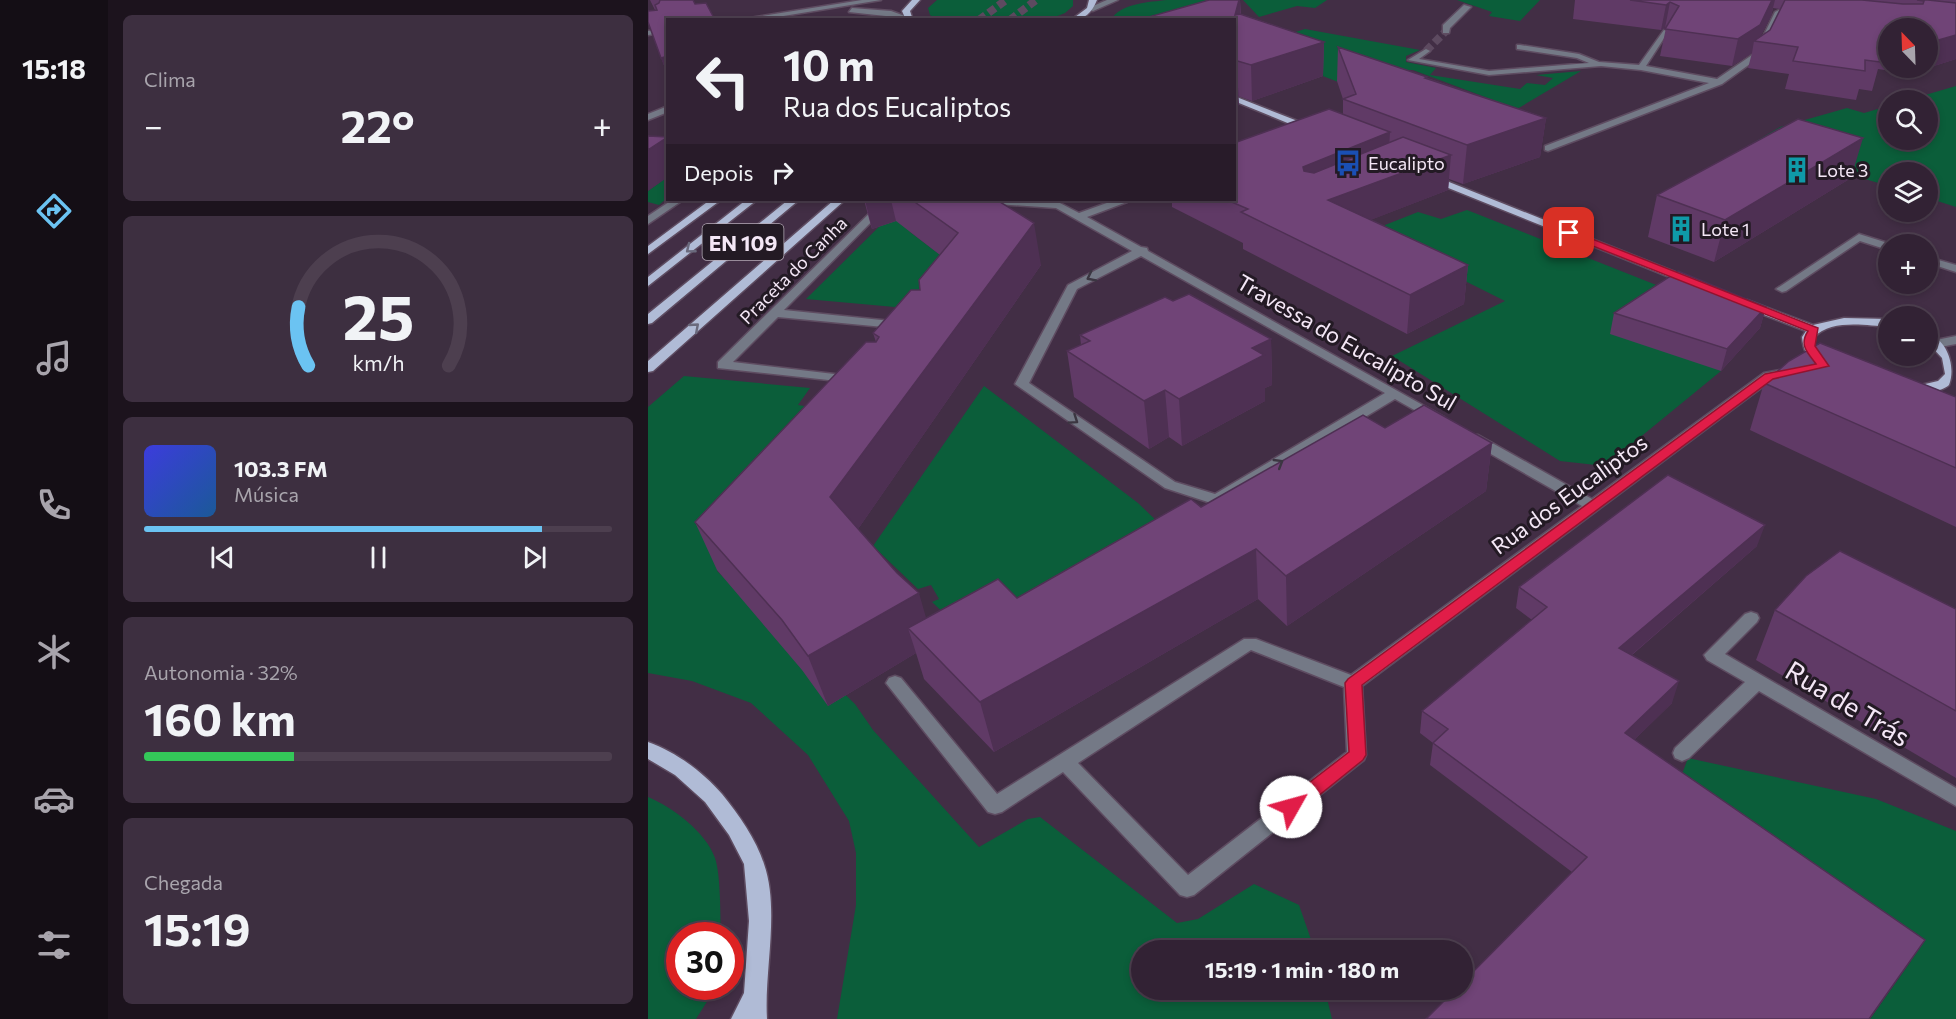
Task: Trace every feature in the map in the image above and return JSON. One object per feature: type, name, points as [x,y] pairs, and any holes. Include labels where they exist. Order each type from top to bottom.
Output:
[{"type":"main road","points":[[909,18],[906,11],[916,0]]},
{"type":"main road","points":[[1087,14],[1093,0]]},
{"type":"main road","points":[[1236,99],[1314,131]]},
{"type":"main road","points":[[1423,174],[1704,287]]},
{"type":"main road","points":[[648,251],[715,201]]},
{"type":"main road","name":"EN 109","points":[[648,283],[751,201]]},
{"type":"main road","name":"EN 109","points":[[649,319],[793,201]]},
{"type":"main road","points":[[648,368],[839,201]]},
{"type":"main road","points":[[1735,299],[1814,330]]},
{"type":"main road","points":[[1827,368],[1809,347],[1809,338],[1814,330],[1827,323],[1845,320],[1878,322]]},
{"type":"main road","points":[[1896,391],[1928,390],[1943,384],[1951,374],[1952,363],[1938,348]]},
{"type":"main road","points":[[1943,384],[1956,389]]},
{"type":"main road","points":[[648,750],[668,758],[724,808],[754,866],[759,938],[755,1008],[742,1019]]},
{"type":"street","points":[[758,18],[877,0]]},
{"type":"street","points":[[1087,14],[1114,0]]},
{"type":"street","points":[[1774,4],[1790,14]]},
{"type":"street","points":[[1446,31],[1446,27],[1467,7]]},
{"type":"street","points":[[1767,11],[1782,9]]},
{"type":"street","points":[[1548,148],[1719,82],[1758,54],[1782,9]]},
{"type":"street","points":[[792,12],[852,10],[891,13],[906,18]]},
{"type":"street","points":[[648,33],[666,30]]},
{"type":"street","points":[[1641,68],[1664,32]]},
{"type":"street","points":[[1520,47],[1579,56],[1600,64]]},
{"type":"street","points":[[1426,51],[1412,60],[1489,73],[1600,64],[1641,68],[1719,82]]},
{"type":"street","points":[[648,117],[666,110]]},
{"type":"street","points":[[1292,136],[1314,131]]},
{"type":"street","points":[[648,221],[677,201]]},
{"type":"street","name":"Praceta do Canha","points":[[860,381],[723,365],[887,201]]},
{"type":"street","points":[[996,201],[1058,205],[1071,201]]},
{"type":"street","points":[[1080,216],[1120,201]]},
{"type":"street","name":"Travessa do Eucalipto Sul","points":[[1058,205],[1143,250],[1593,506]]},
{"type":"street","points":[[1782,289],[1859,237],[1878,244]]},
{"type":"street","points":[[1143,250],[1072,287],[1022,384],[1170,485],[1217,500],[1395,393]]},
{"type":"street","points":[[1938,263],[1956,269]]},
{"type":"street","points":[[776,313],[914,328]]},
{"type":"street","points":[[1938,341],[1956,340]]},
{"type":"street","name":"Rua dos Eucaliptos","points":[[1353,683],[1769,376],[1827,368]]},
{"type":"street","name":"Rua de Trás","points":[[1751,618],[1713,655],[1956,798]]},
{"type":"street","points":[[895,683],[995,806],[1250,643],[1353,683],[1357,755],[1187,888],[1065,762]]},
{"type":"street","points":[[1682,753],[1758,681]]},
{"type":"green space","points":[[937,0],[1073,0],[1073,6],[1065,13],[1052,18],[934,18],[930,15],[928,8]]},
{"type":"green space","points":[[1167,0],[1217,0],[1225,18],[1112,18],[1121,10],[1144,3]]},
{"type":"green space","points":[[1243,0],[1327,0],[1315,8],[1297,6],[1259,17]]},
{"type":"green space","points":[[1457,0],[1540,0],[1520,21],[1489,16],[1492,12]]},
{"type":"green space","points":[[1305,29],[1420,50],[1406,56],[1406,62],[1436,68],[1430,75],[1520,89],[1527,83],[1545,85],[1553,78],[1536,75],[1581,71],[1517,109],[1413,70],[1400,70],[1351,87],[1248,47]]},
{"type":"green space","points":[[1956,86],[1956,207],[1938,201],[1938,162],[1878,162],[1878,183],[1751,144],[1780,127],[1847,108],[1864,113],[1878,109],[1878,150],[1938,150],[1938,91]]},
{"type":"green space","points":[[666,178],[666,199],[659,205],[648,202],[648,191]]},
{"type":"green space","points":[[898,208],[910,232],[967,275],[939,311],[806,299]]},
{"type":"green space","points":[[1467,210],[1674,292],[1721,371],[1605,466],[1560,461],[1392,356],[1505,301],[1385,241],[1385,225],[1418,212],[1441,219]]},
{"type":"green space","points":[[684,376],[810,388],[798,405],[847,413],[717,571],[855,704],[873,730],[979,847],[1028,819],[1040,817],[1177,923],[1198,919],[1254,884],[1299,905],[1311,940],[1131,940],[1131,1000],[1327,1000],[1332,1019],[837,1019],[856,905],[856,853],[849,821],[808,755],[751,703],[692,681],[648,673],[648,407]]},
{"type":"green space","points":[[984,386],[1138,503],[1165,529],[972,640],[932,602],[939,599],[931,585],[918,589],[873,546]]},
{"type":"green space","points":[[1688,758],[1876,799],[1956,831],[1956,1019],[1870,1019],[1911,961],[1674,796]]},
{"type":"green space","points":[[648,797],[667,807],[687,822],[711,848],[717,866],[720,922],[666,922],[666,1000],[708,1000],[696,1019],[648,1019]]},
{"type":"building","points":[[660,0],[693,0],[695,4],[706,3],[714,18],[666,18],[666,57],[661,58],[648,22],[648,11],[657,10],[655,5]]},
{"type":"building","points":[[1209,0],[1239,0],[1235,15],[1240,14],[1324,42],[1251,65],[1236,61],[1236,18],[1157,18],[1152,16]]},
{"type":"building","points":[[1630,0],[1772,0],[1760,25],[1738,39],[1665,29],[1679,6],[1670,2],[1666,5]]},
{"type":"building","points":[[1785,0],[1862,0],[1923,4],[1924,1],[1917,0],[1928,0],[1956,3],[1956,35],[1938,40],[1938,18],[1878,18],[1878,62],[1865,60],[1865,71],[1793,61],[1798,47],[1754,41],[1770,30]]},
{"type":"building","points":[[1338,47],[1546,118],[1467,145],[1343,99],[1356,94]]},
{"type":"building","points":[[1329,109],[1390,132],[1303,167],[1304,171],[1314,173],[1403,137],[1451,155],[1328,200],[1468,265],[1410,295],[1241,212],[1248,209],[1229,201],[1236,201],[1236,142]]},
{"type":"building","points":[[1798,119],[1863,138],[1725,220],[1657,195]]},
{"type":"building","points":[[648,136],[666,137],[666,138],[648,150]]},
{"type":"building","points":[[913,201],[999,201],[1034,223],[830,497],[897,573],[919,593],[808,656],[782,620],[695,522],[866,342],[876,342],[879,337],[873,333],[911,290],[920,290],[919,280],[958,233]]},
{"type":"building","points":[[1678,271],[1766,307],[1727,349],[1614,313]]},
{"type":"building","points":[[1189,294],[1271,339],[1252,348],[1264,355],[1179,399],[1165,390],[1144,401],[1067,351],[1090,341],[1080,335],[1165,297],[1173,301]]},
{"type":"building","points":[[1820,343],[1956,397],[1956,468],[1764,383],[1789,361]]},
{"type":"building","points":[[1424,405],[1492,443],[1286,576],[1256,549],[980,702],[908,628],[998,579],[1017,598],[1191,499],[1201,507],[1363,415],[1385,428]]},
{"type":"building","points":[[1668,475],[1765,525],[1619,648],[1679,681],[1625,733],[1925,940],[1869,1019],[1426,1019],[1445,1000],[1473,1000],[1473,972],[1587,857],[1433,743],[1448,729],[1422,711],[1547,607],[1519,587]]},
{"type":"building","points":[[1840,551],[1956,609],[1956,711],[1775,610],[1806,576]]},
{"type":"tunnel","points":[[982,18],[1006,0]]},
{"type":"tunnel","points":[[1013,18],[1036,0]]},
{"type":"tunnel","points":[[1426,51],[1446,31]]},
{"type":"place","name":"Eucalipto","points":[[1348,163]]},
{"type":"place","name":"Lote 3","points":[[1797,170]]},
{"type":"place","name":"Lote 1","points":[[1681,229]]},
{"type":"route","points":[[1291,807],[1357,755],[1353,683],[1769,376],[1823,366],[1813,356],[1809,347],[1809,338],[1814,330],[1569,233]]}]
